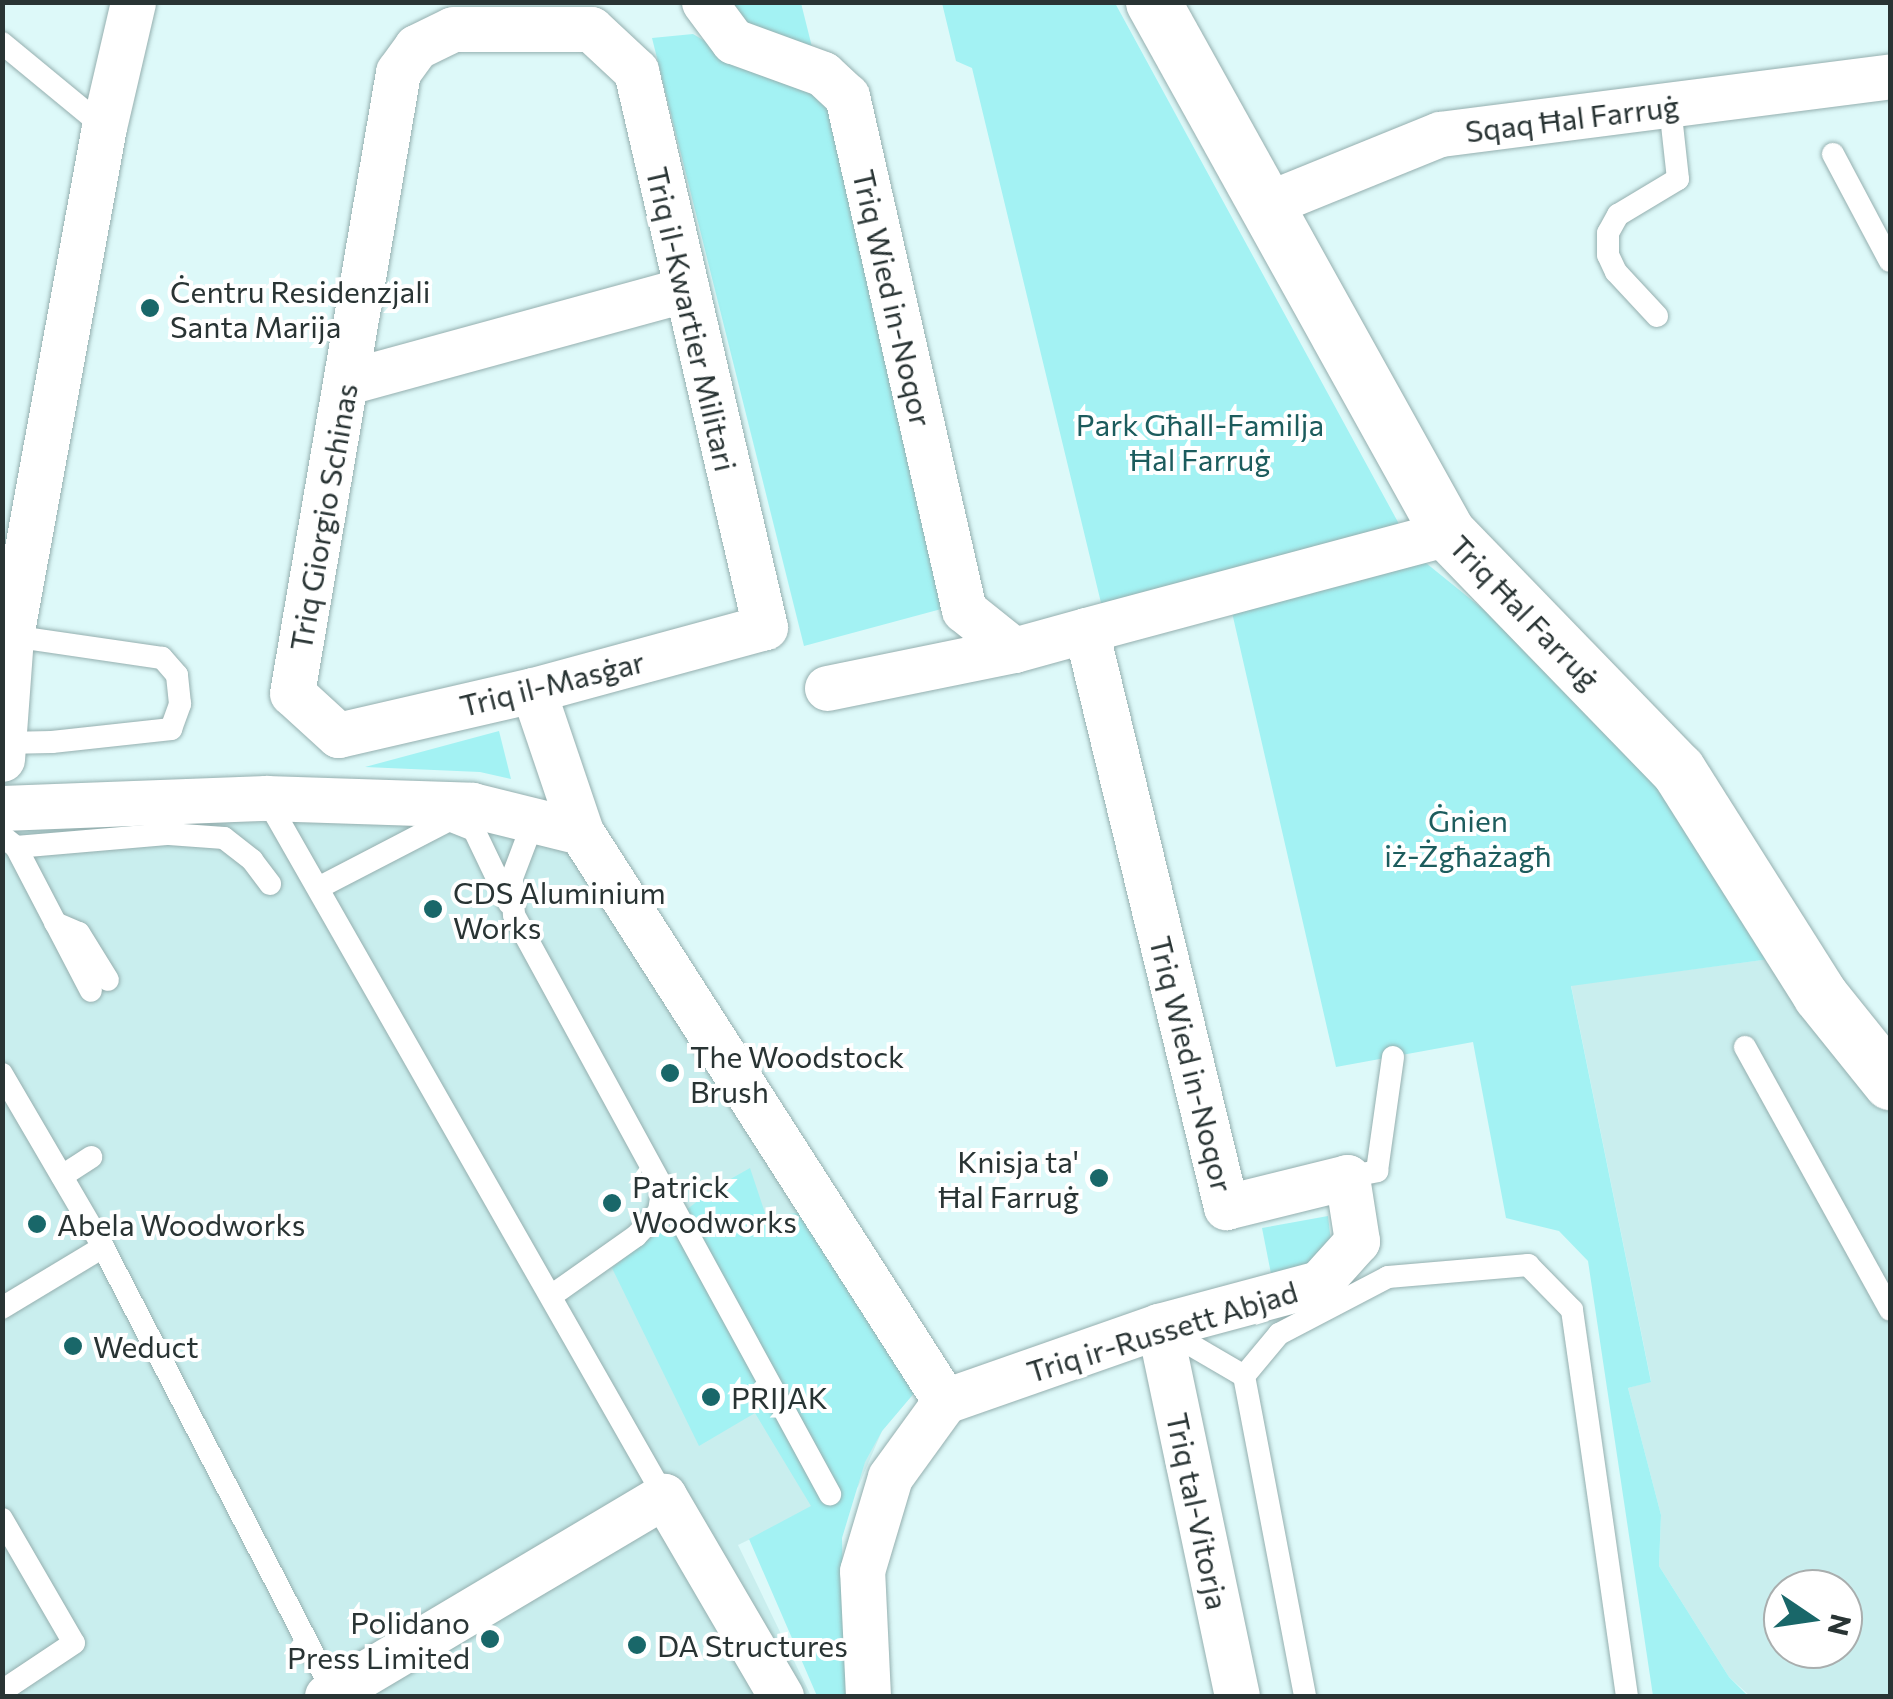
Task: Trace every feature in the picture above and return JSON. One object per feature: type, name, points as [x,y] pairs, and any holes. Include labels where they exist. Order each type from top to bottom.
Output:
[{"type":"main road","name":"Triq Ħal Farruġ","points":[[1153,2],[1448,533],[1678,770],[1820,995],[1890,1082]]},
{"type":"street","points":[[3,751],[12,636],[104,127],[133,2]]},
{"type":"street","name":"Triq Wied in-Noqor","points":[[704,2],[733,41],[824,74],[847,96],[964,610],[1014,650]]},
{"type":"street","name":"Triq il-Kwartier Militari","points":[[416,47],[454,29],[591,28],[636,71],[765,628]]},
{"type":"street","name":"Triq Giorgio Schinas","points":[[338,735],[292,693],[398,72],[416,47]]},
{"type":"street","name":"Sqaq Ħal Farruġ","points":[[1265,205],[1440,134],[1890,76]]},
{"type":"street","points":[[347,382],[686,290]]},
{"type":"street","points":[[827,688],[1014,650],[1448,533]]},
{"type":"street","name":"Triq il-Masġar","points":[[338,735],[532,690],[765,628]]},
{"type":"street","name":"Triq Wied in-Noqor","points":[[1086,630],[1226,1207],[1347,1178]]},
{"type":"street","points":[[532,690],[581,832],[944,1401],[890,1477],[862,1571],[868,1696]]},
{"type":"street","points":[[7,830],[266,798],[472,805],[581,832]]},
{"type":"street","name":"Triq ir-Russett Abjad","points":[[944,1401],[1159,1326],[1318,1283],[1356,1241],[1347,1178]]},
{"type":"street","name":"Triq tal-Vitorja","points":[[1159,1326],[1236,1696]]},
{"type":"street","points":[[332,1695],[664,1496],[781,1696]]},
{"type":"lane","points":[[2,43],[104,127]]},
{"type":"lane","points":[[1657,316],[1616,272],[1608,255],[1608,233],[1618,216],[1678,178],[1670,106]]},
{"type":"lane","points":[[1834,154],[1890,261]]},
{"type":"lane","points":[[3,751],[171,729],[180,704],[177,676],[162,658],[12,636]]},
{"type":"lane","points":[[266,798],[664,1496]]},
{"type":"lane","points":[[318,888],[450,820],[474,830],[514,915],[830,1494]]},
{"type":"lane","points":[[514,915],[512,878],[534,820]]},
{"type":"lane","points":[[100,986],[55,923],[7,830],[224,838],[252,860],[270,884]]},
{"type":"lane","points":[[1745,1047],[1890,1310]]},
{"type":"lane","points":[[1347,1178],[1378,1172],[1392,1057]]},
{"type":"lane","points":[[2,1074],[103,1247],[332,1695]]},
{"type":"lane","points":[[62,1176],[91,1157]]},
{"type":"lane","points":[[551,1296],[636,1236],[659,1210],[663,1186]]},
{"type":"lane","points":[[2,1308],[103,1247]]},
{"type":"lane","points":[[1244,1376],[1279,1334],[1388,1277],[1528,1265],[1572,1310],[1627,1696]]},
{"type":"lane","points":[[1159,1326],[1244,1376],[1305,1696]]},
{"type":"lane","points":[[2,1520],[74,1643],[2,1691]]},
{"type":"shaded area","points":[[227,822],[565,824],[915,1392],[882,1431],[858,1487],[738,1545],[811,1696],[3,1696],[2,830]]},
{"type":"shaded area","points":[[1770,959],[1890,1108],[1890,1696],[1750,1696],[1729,1677],[1659,1566],[1661,1515],[1628,1388],[1651,1381],[1571,985]]},
{"type":"green space","points":[[717,3],[801,3],[814,55],[756,41]]},
{"type":"green space","name":"Park Għall-Familja Ħal Farruġ","points":[[942,3],[1115,3],[1405,535],[1102,607],[972,68],[956,61]]},
{"type":"green space","points":[[693,34],[755,71],[807,84],[831,104],[945,608],[804,646],[652,38]]},
{"type":"green space","name":"Ġnien iż-Żgħażagħ","points":[[1426,563],[1557,669],[1676,797],[1770,959],[1571,986],[1651,1382],[1628,1388],[1661,1515],[1659,1566],[1729,1677],[1748,1696],[1653,1696],[1588,1261],[1559,1231],[1506,1218],[1473,1042],[1336,1067],[1231,608]]},
{"type":"green space","points":[[499,731],[511,779],[480,772],[365,767]]},
{"type":"green space","points":[[750,1168],[766,1216],[799,1213],[915,1392],[882,1431],[865,1462],[842,1538],[846,1696],[817,1696],[749,1539],[811,1506],[755,1413],[699,1446],[612,1268],[713,1189]]},
{"type":"green space","points":[[1328,1216],[1333,1259],[1275,1294],[1262,1228]]},
{"type":"place","name":"Ċentru Residenzjali Santa Marija","points":[[150,308]]},
{"type":"place","name":"CDS Aluminium Works","points":[[433,909]]},
{"type":"place","name":"The Woodstock Brush","points":[[670,1073]]},
{"type":"place","name":"Knisja ta' Ħal Farruġ","points":[[1099,1178]]},
{"type":"place","name":"Patrick Woodworks","points":[[612,1203]]},
{"type":"place","name":"Abela Woodworks","points":[[37,1224]]},
{"type":"place","name":"Weduct","points":[[73,1346]]},
{"type":"place","name":"PRIJAK","points":[[711,1397]]},
{"type":"place","name":"Polidano Press Limited","points":[[490,1639]]},
{"type":"place","name":"DA Structures","points":[[637,1645]]}]
